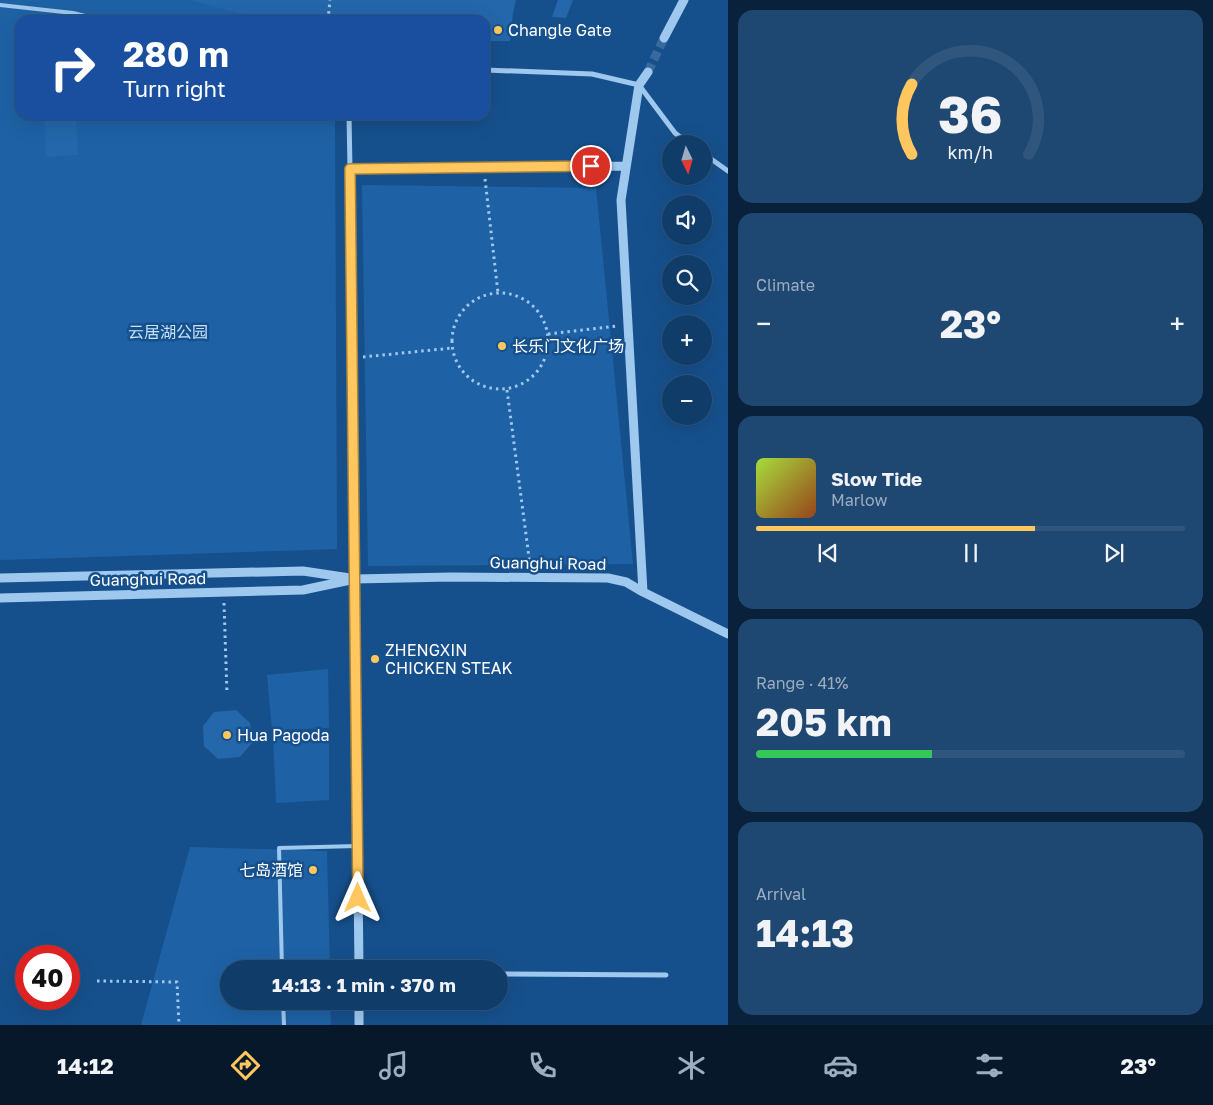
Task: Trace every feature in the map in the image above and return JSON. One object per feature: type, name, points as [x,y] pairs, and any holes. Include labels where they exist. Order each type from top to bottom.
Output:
[{"type":"street","points":[[664,38],[684,0]]},
{"type":"street","points":[[490,70],[592,74],[639,85],[677,135]]},
{"type":"street","points":[[643,592],[621,200],[639,85],[648,72]]},
{"type":"street","points":[[349,120],[358,960]]},
{"type":"street","points":[[712,160],[728,171]]},
{"type":"street","points":[[350,169],[626,166]]},
{"type":"street","name":"Guanghui Road","points":[[0,578],[303,570],[355,579]]},
{"type":"street","name":"Guanghui Road","points":[[0,598],[303,590],[355,579],[451,577],[608,578],[626,582],[728,634]]},
{"type":"street","points":[[508,974],[666,975]]},
{"type":"street","points":[[359,1010],[359,1025]]},
{"type":"lane","points":[[0,5],[82,15]]},
{"type":"lane","points":[[282,960],[279,848],[358,846]]},
{"type":"lane","points":[[283,1010],[284,1025]]},
{"type":"path","points":[[328,15],[330,0]]},
{"type":"path","points":[[484,168],[498,293]]},
{"type":"path","points":[[498,293],[508,293],[522,298],[535,307],[544,320],[548,334],[548,350],[543,364],[534,376],[521,385],[507,390],[490,389],[474,383],[461,372],[453,357],[451,340],[454,324],[463,309],[476,298],[498,293]]},
{"type":"path","points":[[548,334],[629,325]]},
{"type":"path","points":[[352,358],[452,348]]},
{"type":"path","points":[[507,390],[531,577]]},
{"type":"path","points":[[223,592],[227,694]]},
{"type":"path","points":[[97,981],[177,982],[179,1025]]},
{"type":"green space","name":"云居湖公园","points":[[0,0],[195,0],[280,15],[15,15],[15,120],[335,120],[337,549],[0,560]]},
{"type":"green space","points":[[362,185],[596,188],[633,564],[368,566]]},
{"type":"green space","points":[[328,669],[329,728],[272,730],[267,675]]},
{"type":"green space","points":[[329,734],[329,800],[276,803],[273,736]]},
{"type":"green space","points":[[190,847],[327,851],[330,960],[220,960],[220,1010],[330,1010],[331,1025],[141,1025]]},
{"type":"building","name":"Changle Gate","points":[[190,0],[516,0],[510,41],[490,41],[490,15],[246,15]]},
{"type":"building","points":[[558,0],[573,0],[566,18],[552,17]]},
{"type":"building","points":[[44,120],[76,120],[78,155],[46,157]]},
{"type":"building","name":"Hua Pagoda","points":[[236,710],[250,723],[252,743],[240,757],[218,759],[204,746],[203,726],[214,712]]},
{"type":"tunnel","points":[[648,72],[664,38]]},
{"type":"place","name":"Changle Gate","points":[[498,30]]},
{"type":"place","name":"长乐门文化广场","points":[[502,346]]},
{"type":"place","name":"ZHENGXIN CHICKEN STEAK","points":[[375,659]]},
{"type":"place","name":"Hua Pagoda","points":[[227,735]]},
{"type":"place","name":"七岛酒馆","points":[[313,870]]},
{"type":"route","points":[[358,898],[350,169],[591,166]]}]
